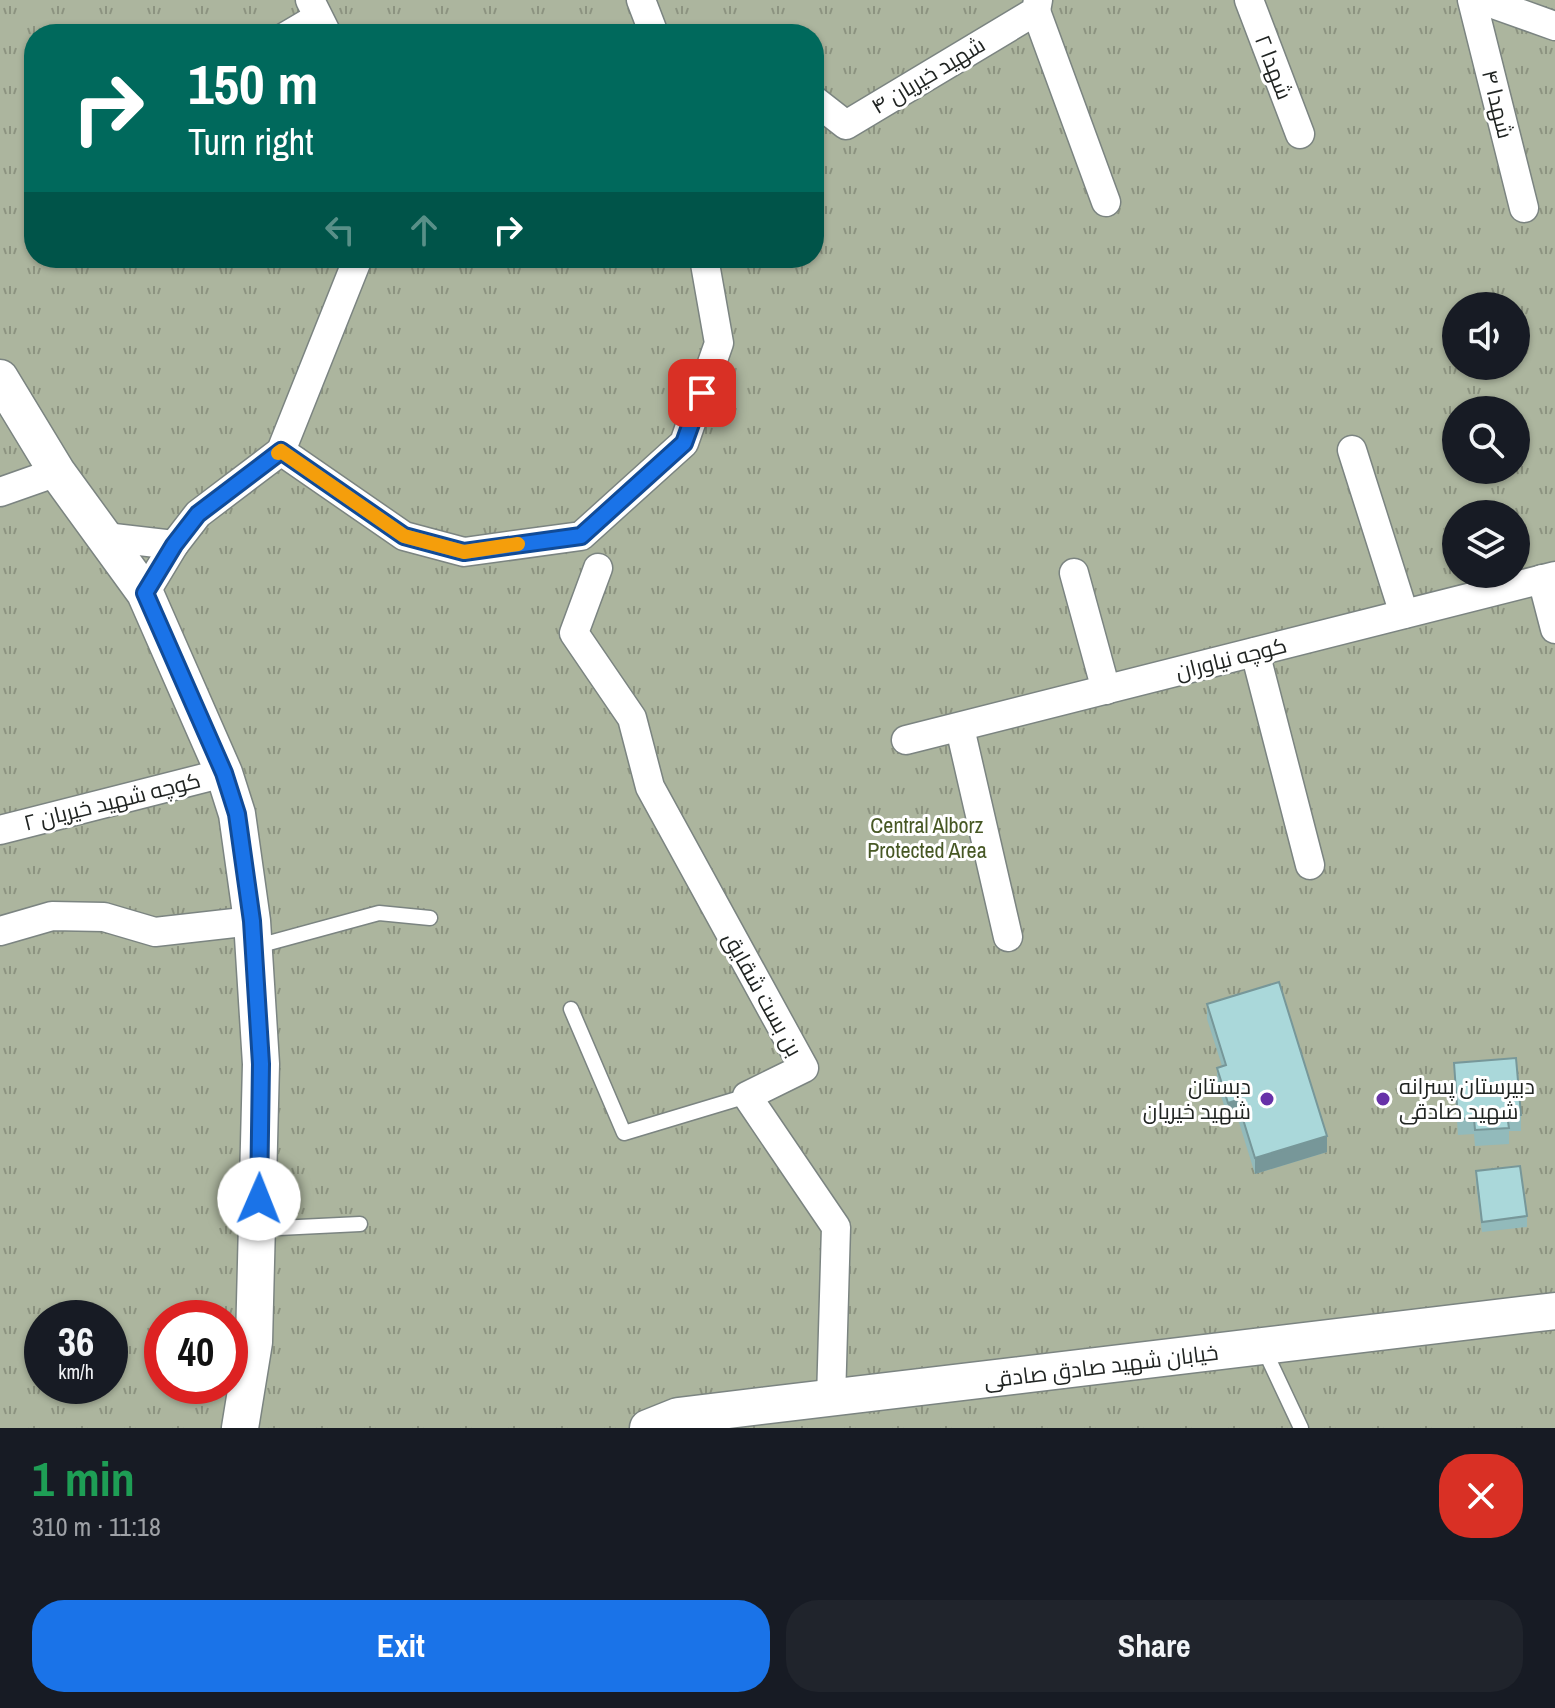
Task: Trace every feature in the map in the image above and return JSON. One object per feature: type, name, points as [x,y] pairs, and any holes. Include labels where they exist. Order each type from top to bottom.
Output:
[{"type":"street","points":[[641,0],[650,24]]},
{"type":"street","name":"شهدا ۲","points":[[1249,0],[1300,134]]},
{"type":"street","name":"شهدا ۴","points":[[1472,0],[1524,208]]},
{"type":"street","points":[[1482,0],[1555,26]]},
{"type":"street","points":[[1037,6],[1106,202]]},
{"type":"street","name":"شهید خیریان ۴","points":[[824,108],[846,125],[1037,6]]},
{"type":"street","points":[[145,593],[174,545],[198,514],[281,451],[354,268]]},
{"type":"street","points":[[281,451],[404,536],[464,552],[581,536],[684,443],[719,343],[706,268]]},
{"type":"street","points":[[0,378],[57,472],[145,593],[224,773],[237,814],[253,934],[261,1064],[254,1342],[240,1428]]},
{"type":"street","points":[[1352,450],[1404,614]]},
{"type":"street","points":[[0,492],[57,472]]},
{"type":"street","points":[[105,537],[174,545]]},
{"type":"street","name":"بن بست شقایق","points":[[598,568],[574,633],[632,718],[650,787],[804,1068],[747,1096]]},
{"type":"street","points":[[1074,573],[1106,690]]},
{"type":"street","points":[[1548,577],[1555,629]]},
{"type":"street","name":"کوچه نیاوران","points":[[906,740],[1548,577]]},
{"type":"street","points":[[1255,652],[1310,865]]},
{"type":"street","points":[[960,728],[1008,937]]},
{"type":"street","name":"کوچه شهید خیریان ۲","points":[[0,830],[224,773]]},
{"type":"street","points":[[0,931],[52,916],[104,917],[155,932],[253,934]]},
{"type":"street","points":[[747,1096],[836,1227],[831,1400]]},
{"type":"street","name":"خیابان شهید صادق صادقی","points":[[670,1424],[831,1400],[1555,1311]]},
{"type":"lane","points":[[298,24],[317,15]]},
{"type":"lane","points":[[253,934],[379,913],[430,918]]},
{"type":"lane","points":[[571,1009],[624,1133],[747,1096]]},
{"type":"lane","points":[[258,1229],[360,1224]]},
{"type":"lane","points":[[1263,1346],[1301,1428]]},
{"type":"green space","name":"Central Alborz Protected Area","points":[[0,0],[1555,0],[1555,1428],[0,1428]]},
{"type":"building","name":"دبستان شهید خیریان","points":[[1279,982],[1327,1136],[1255,1158],[1237,1100],[1228,1103],[1217,1068],[1226,1065],[1207,1004]]},
{"type":"building","points":[[1516,1058],[1521,1115],[1507,1115],[1509,1128],[1475,1130],[1474,1118],[1458,1119],[1454,1063]]},
{"type":"building","points":[[1520,1166],[1527,1216],[1482,1222],[1476,1171]]},
{"type":"slow traffic","points":[[278,453],[281,451],[404,536],[464,552],[518,544]]},
{"type":"place","name":"دبستان شهید خیریان","points":[[1267,1099]]},
{"type":"place","name":"دبیرستان پسرانه شهید صادقی","points":[[1383,1099]]},
{"type":"route","points":[[259,1199],[261,1064],[252,921],[237,814],[224,773],[145,593],[174,545],[198,514],[281,451],[404,536],[464,552],[581,536],[684,443],[702,393]]}]
